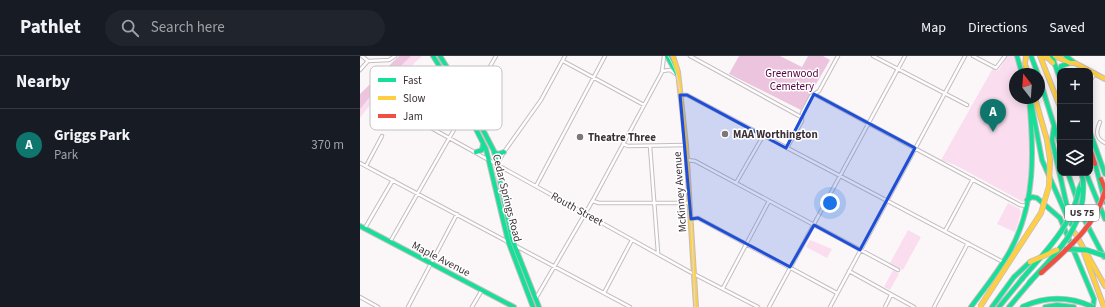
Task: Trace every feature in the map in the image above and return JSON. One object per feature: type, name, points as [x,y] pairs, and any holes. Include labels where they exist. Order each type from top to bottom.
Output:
[{"type":"main road","name":"Cedar Springs Road","points":[[433,56],[440,66]]},
{"type":"main road","name":"Cedar Springs Road","points":[[440,56],[446,65]]},
{"type":"main road","name":"McKinney Avenue","points":[[666,56],[678,75]]},
{"type":"main road","name":"McKinney Avenue","points":[[673,56],[678,75],[686,146],[696,307]]},
{"type":"main road","points":[[1026,56],[1026,68]]},
{"type":"main road","points":[[1031,56],[1036,68]]},
{"type":"main road","points":[[1040,56],[1051,58],[1057,71]]},
{"type":"main road","points":[[1040,56],[1058,104]]},
{"type":"main road","points":[[1055,56],[1072,61]]},
{"type":"main road","points":[[1066,56],[1072,61],[1105,79]]},
{"type":"main road","points":[[1018,57],[1021,68]]},
{"type":"main road","points":[[1061,68],[1061,66],[1072,61]]},
{"type":"main road","points":[[1045,97],[1058,140]]},
{"type":"main road","points":[[971,307],[1003,262],[1016,240],[1026,206],[1032,154],[1029,104]]},
{"type":"main road","points":[[1030,104],[1042,160],[1070,224],[1105,286]]},
{"type":"main road","points":[[980,307],[1041,213],[1049,186],[1050,160],[1047,140],[1037,104]]},
{"type":"main road","points":[[1054,126],[1052,140],[1070,224]]},
{"type":"main road","name":"Cedar Springs Road","points":[[476,130],[489,160],[508,241],[533,307]]},
{"type":"main road","name":"Cedar Springs Road","points":[[483,130],[494,151],[514,245],[539,307]]},
{"type":"main road","points":[[1093,140],[1105,174]]},
{"type":"main road","points":[[476,152],[482,150],[482,141]]},
{"type":"main road","points":[[494,151],[498,154],[504,152]]},
{"type":"main road","points":[[1029,283],[1090,226],[1100,208],[1105,190],[1093,157]]},
{"type":"main road","points":[[1095,163],[1105,202]]},
{"type":"main road","name":"US 75","points":[[1069,176],[1082,215],[1096,243]]},
{"type":"main road","points":[[1009,307],[1071,234],[1080,220],[1085,198],[1082,176]]},
{"type":"main road","name":"US 75","points":[[1087,176],[1105,219]]},
{"type":"main road","points":[[999,307],[1073,214],[1083,180]]},
{"type":"main road","points":[[1022,307],[1036,301],[1057,298],[1074,300],[1093,307],[1094,299],[1060,218],[1037,198],[1032,197],[1027,200]]},
{"type":"main road","name":"Maple Avenue","points":[[362,227],[514,307]]},
{"type":"main road","points":[[1075,233],[1096,282],[1104,307]]},
{"type":"main road","points":[[1096,243],[1105,257]]},
{"type":"main road","points":[[1096,243],[1105,262]]},
{"type":"main road","points":[[992,307],[1023,268],[1044,254],[1058,250],[1076,248],[1105,257]]},
{"type":"main road","points":[[1045,307],[1057,305],[1074,307]]},
{"type":"street","points":[[363,57],[368,61],[389,60],[395,56]]},
{"type":"street","points":[[490,66],[496,56]]},
{"type":"street","points":[[497,164],[536,107],[565,56]]},
{"type":"street","points":[[536,186],[605,56]]},
{"type":"street","points":[[535,298],[593,200],[662,72],[666,56]]},
{"type":"street","points":[[690,56],[801,117]]},
{"type":"street","points":[[787,148],[802,121],[802,113],[814,94],[819,91],[838,56]]},
{"type":"street","points":[[873,56],[967,105]]},
{"type":"street","points":[[769,307],[905,56]]},
{"type":"street","points":[[830,307],[965,56]]},
{"type":"street","points":[[973,56],[997,68],[1005,56]]},
{"type":"street","points":[[360,70],[368,61]]},
{"type":"street","points":[[563,61],[644,105]]},
{"type":"street","points":[[662,72],[670,70],[678,75]]},
{"type":"street","points":[[814,94],[1020,205],[1026,206]]},
{"type":"street","points":[[680,95],[686,95],[1003,262]]},
{"type":"street","points":[[1100,122],[1097,134],[1099,139],[1105,143]]},
{"type":"street","name":"Routh Street","points":[[437,130],[632,240],[758,307]]},
{"type":"street","points":[[390,242],[454,130]]},
{"type":"street","points":[[366,166],[382,136]]},
{"type":"street","points":[[736,183],[763,136]]},
{"type":"street","points":[[623,144],[628,146],[686,146]]},
{"type":"street","points":[[650,146],[658,254]]},
{"type":"street","points":[[687,160],[694,160],[898,270]]},
{"type":"street","points":[[360,163],[555,266],[628,307]]},
{"type":"street","points":[[945,231],[973,179]]},
{"type":"street","points":[[362,227],[393,180]]},
{"type":"street","points":[[593,200],[599,203],[690,203]]},
{"type":"street","points":[[723,288],[769,201]]},
{"type":"street","points":[[408,307],[457,214]]},
{"type":"street","points":[[691,219],[698,218],[837,293]]},
{"type":"street","points":[[604,293],[632,240]]},
{"type":"street","points":[[934,307],[968,243]]},
{"type":"street","points":[[849,271],[914,307]]},
{"type":"street","points":[[472,307],[482,290]]},
{"type":"street","points":[[885,307],[891,295]]},
{"type":"street","points":[[360,297],[378,307]]},
{"type":"highlighted area","points":[[814,94],[915,148],[860,250],[814,225],[790,267],[698,218],[691,219],[680,95],[687,95],[786,148]]},
{"type":"shaded area","points":[[403,56],[422,56],[411,66],[393,66]]},
{"type":"shaded area","points":[[1007,56],[1016,56],[1019,68],[1009,68],[1009,104],[1027,104],[1030,136],[1027,187],[1025,200],[1023,202],[955,165],[941,160],[993,68],[996,71],[999,70]]},
{"type":"shaded area","points":[[370,88],[370,106],[360,118],[360,98]]},
{"type":"shaded area","points":[[1008,203],[1020,209],[1021,213],[1015,232],[997,224]]},
{"type":"shaded area","points":[[908,230],[921,237],[903,270],[890,263]]},
{"type":"shaded area","points":[[810,240],[832,249],[827,258],[806,247]]},
{"type":"shaded area","points":[[893,270],[899,274],[890,290],[884,287]]},
{"type":"green space","points":[[399,56],[411,56],[401,66],[389,66]]},
{"type":"green space","name":"Greenwood Cemetery","points":[[739,56],[780,56],[802,67],[808,56],[823,56],[830,60],[801,110],[729,74]]},
{"type":"green space","points":[[370,84],[370,97],[360,109],[360,94]]},
{"type":"tram line","points":[[668,56],[676,73],[681,101],[691,218],[695,307]]},
{"type":"traffic: fast","points":[[433,56],[439,66]]},
{"type":"traffic: fast","points":[[440,56],[446,66]]},
{"type":"traffic: fast","points":[[667,56],[677,74]]},
{"type":"traffic: fast","points":[[1017,56],[1020,68]]},
{"type":"traffic: fast","points":[[1031,56],[1036,68]]},
{"type":"traffic: fast","points":[[1052,56],[1057,70]]},
{"type":"traffic: fast","points":[[1066,56],[1075,63]]},
{"type":"traffic: fast","points":[[1060,68],[1061,66],[1070,63]]},
{"type":"traffic: fast","points":[[1045,96],[1058,140]]},
{"type":"traffic: fast","points":[[971,307],[1006,258],[1025,215],[1029,196],[1032,157],[1029,104]]},
{"type":"traffic: fast","points":[[1031,104],[1042,160],[1069,221]]},
{"type":"traffic: fast","points":[[1054,126],[1052,140],[1071,224]]},
{"type":"traffic: fast","points":[[476,130],[486,149],[508,241],[533,307]]},
{"type":"traffic: fast","points":[[483,130],[494,151],[512,239],[539,307]]},
{"type":"traffic: fast","points":[[1093,140],[1105,174]]},
{"type":"traffic: fast","points":[[476,152],[482,150],[483,144]]},
{"type":"traffic: fast","points":[[494,152],[498,154],[504,152]]},
{"type":"traffic: fast","points":[[1095,163],[1105,202]]},
{"type":"traffic: fast","points":[[1069,176],[1082,215],[1104,257]]},
{"type":"traffic: fast","points":[[1079,189],[1083,180],[1082,176]]},
{"type":"traffic: fast","points":[[1087,176],[1105,219]]},
{"type":"traffic: fast","points":[[1029,283],[1060,248],[1075,224],[1080,211],[1083,196],[1083,180]]},
{"type":"traffic: fast","points":[[1022,279],[1049,248],[1064,226],[1076,202],[1079,189]]},
{"type":"traffic: fast","points":[[1027,200],[1032,197],[1037,198],[1060,218],[1094,299],[1093,307]]},
{"type":"traffic: fast","points":[[360,226],[514,307]]},
{"type":"traffic: fast","points":[[1066,249],[1087,250],[1105,256]]},
{"type":"traffic: fast","points":[[992,307],[1014,277],[1030,262]]},
{"type":"traffic: fast","points":[[999,307],[1022,279]]},
{"type":"traffic: fast","points":[[1009,307],[1031,281]]},
{"type":"traffic: fast","points":[[1022,307],[1031,303],[1049,299],[1066,299],[1084,303],[1093,307]]},
{"type":"traffic: fast","points":[[1045,307],[1057,305],[1074,307]]},
{"type":"traffic: slow","points":[[673,56],[678,72],[686,145],[696,307]]},
{"type":"traffic: slow","points":[[1026,56],[1026,68]]},
{"type":"traffic: slow","points":[[1040,56],[1048,58],[1053,63]]},
{"type":"traffic: slow","points":[[1040,56],[1059,104]]},
{"type":"traffic: slow","points":[[1055,56],[1070,63],[1075,63],[1105,79]]},
{"type":"traffic: slow","points":[[1037,104],[1047,140],[1050,160]]},
{"type":"traffic: slow","points":[[980,307],[1041,213],[1049,186],[1050,160]]},
{"type":"traffic: slow","points":[[1075,233],[1105,286]]},
{"type":"traffic: slow","points":[[1030,262],[1057,250]]},
{"type":"traffic: slow","points":[[1083,250],[1104,307]]},
{"type":"traffic: jam","points":[[1093,158],[1095,164]]},
{"type":"traffic: jam","points":[[1101,179],[1105,189]]},
{"type":"traffic: jam","points":[[1041,273],[1070,246],[1087,226],[1095,215],[1105,191]]},
{"type":"place","name":"Griggs Park","points":[[993,132]]},
{"type":"place","name":"MAA Worthington","points":[[725,134]]},
{"type":"place","name":"Theatre Three","points":[[580,137]]}]
